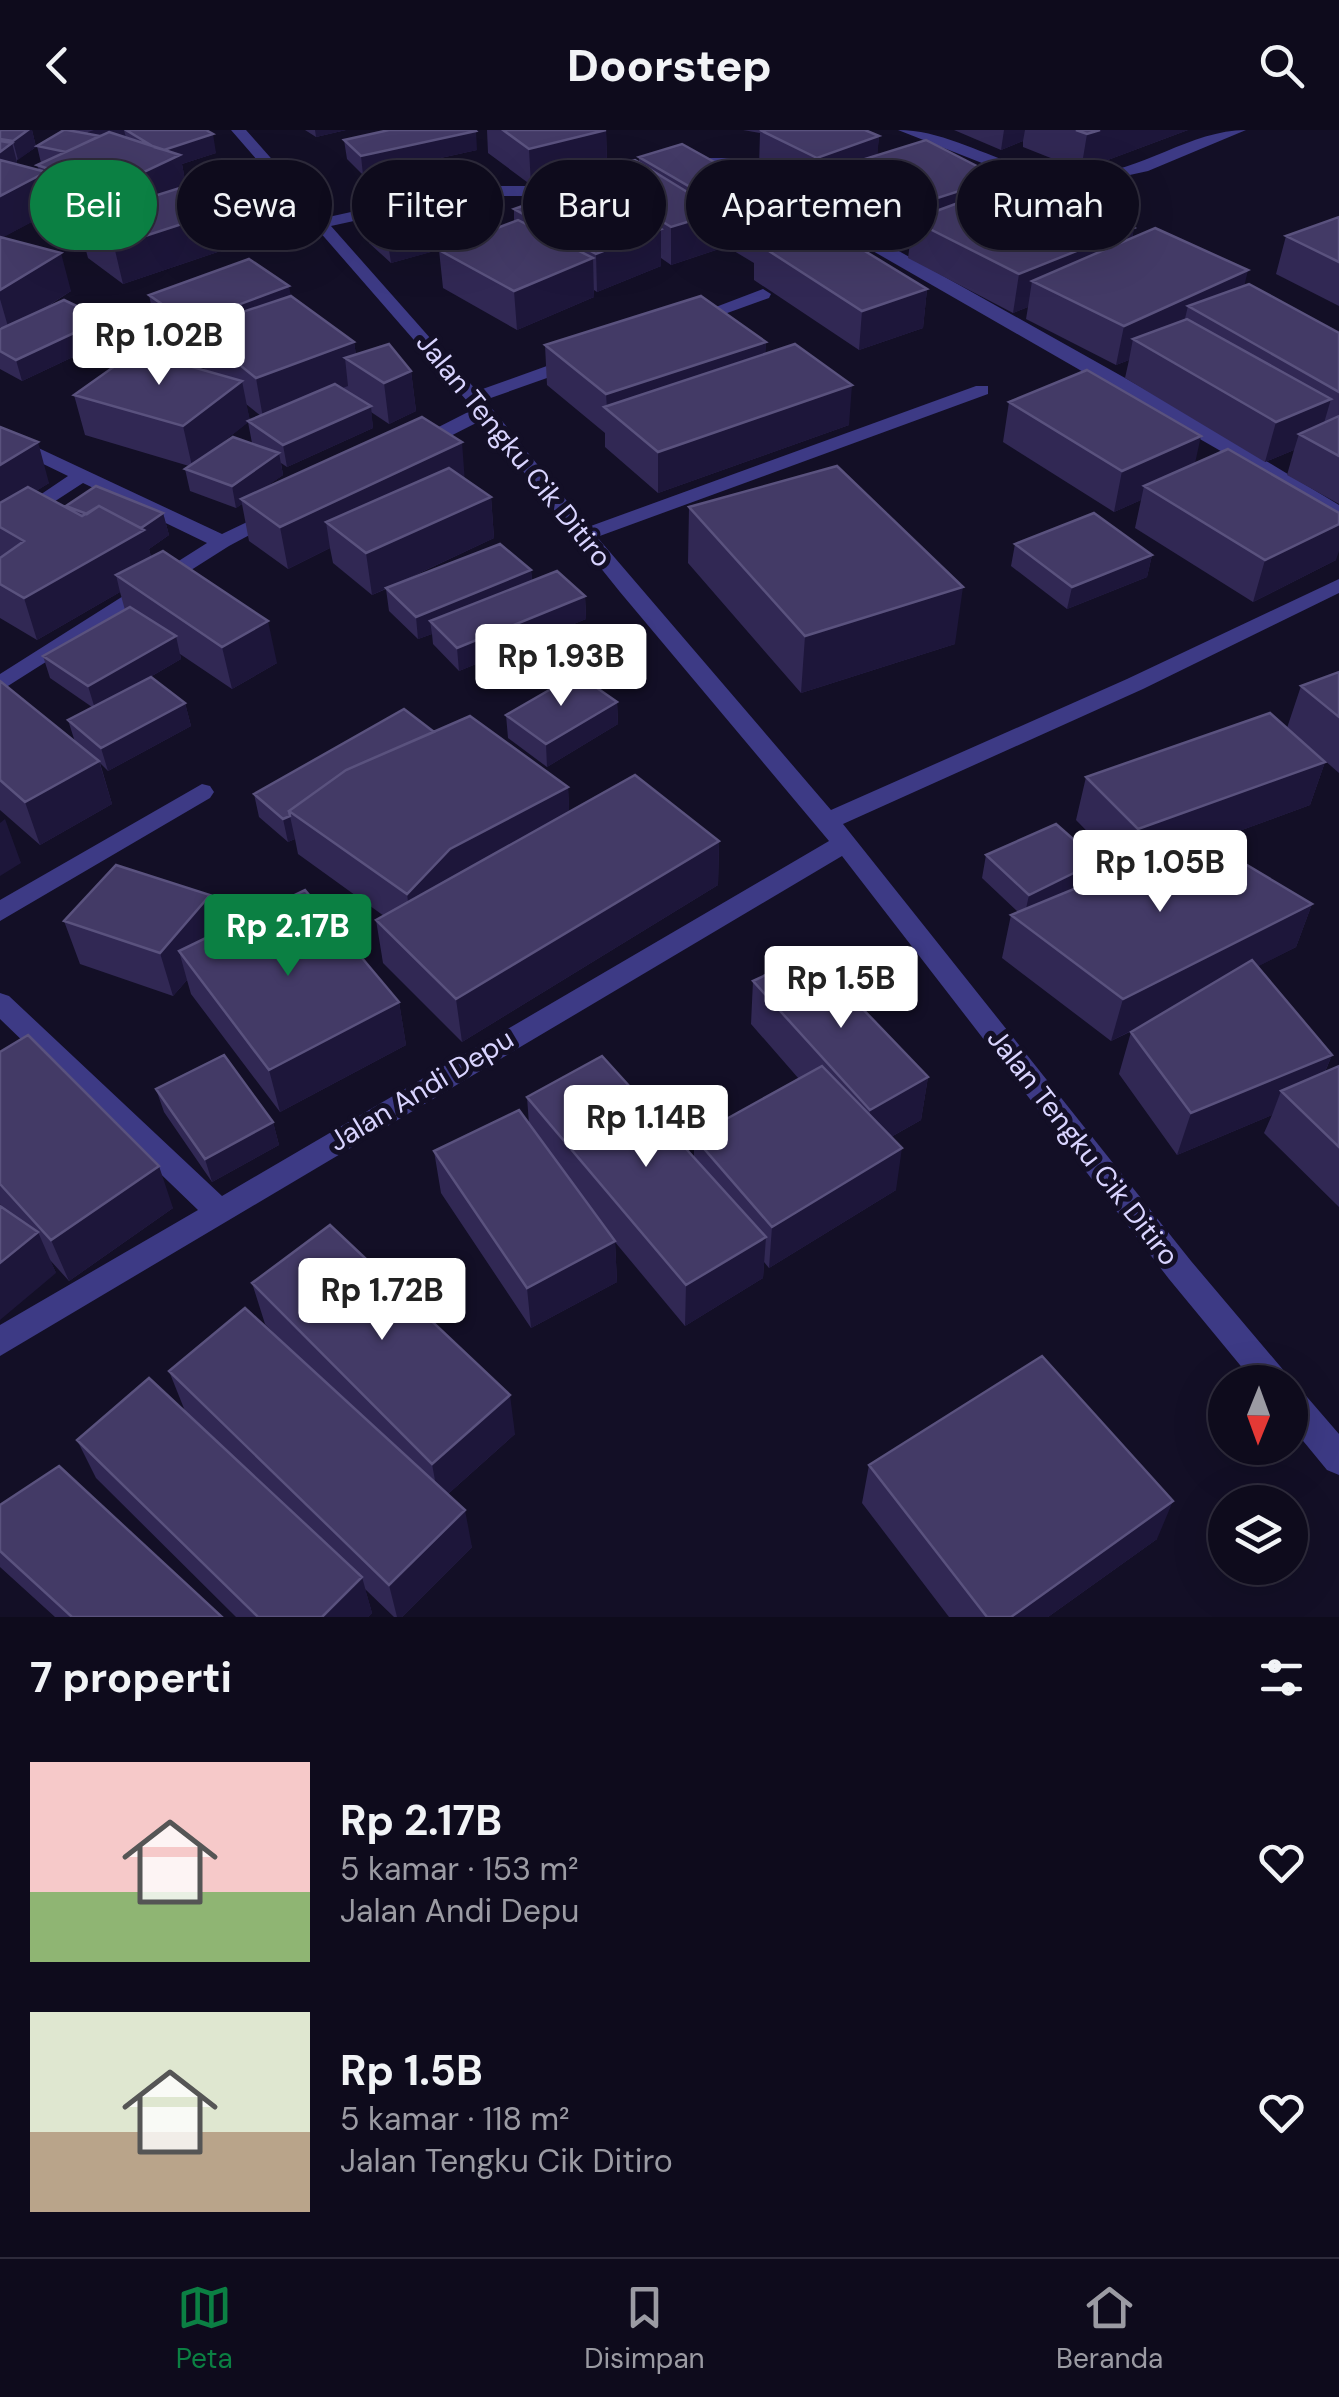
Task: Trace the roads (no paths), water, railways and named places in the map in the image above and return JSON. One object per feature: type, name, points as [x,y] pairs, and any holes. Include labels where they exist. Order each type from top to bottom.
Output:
[{"type":"street","name":"Jalan Tengku Cik Ditiro","points":[[238,130],[265,160]]},
{"type":"street","points":[[905,130],[1020,170],[1078,181],[1147,163],[1239,130]]},
{"type":"street","points":[[332,221],[468,190],[542,191],[691,159],[728,161],[1168,410],[1339,513]]},
{"type":"street","name":"Jalan Tengku Cik Ditiro","points":[[332,233],[836,832],[1180,1270],[1260,1365]]},
{"type":"street","points":[[673,327],[763,294]]},
{"type":"street","points":[[398,455],[480,405],[600,353]]},
{"type":"street","points":[[585,535],[982,390]]},
{"type":"street","points":[[0,436],[222,542]]},
{"type":"street","points":[[0,531],[83,474]]},
{"type":"street","points":[[0,684],[222,542],[292,508]]},
{"type":"street","name":"Jalan Andi Depu","points":[[0,1342],[836,832],[1339,585]]},
{"type":"street","points":[[0,912],[202,792]]},
{"type":"street","points":[[0,1002],[219,1211]]},
{"type":"street","points":[[1308,1422],[1339,1459]]}]
